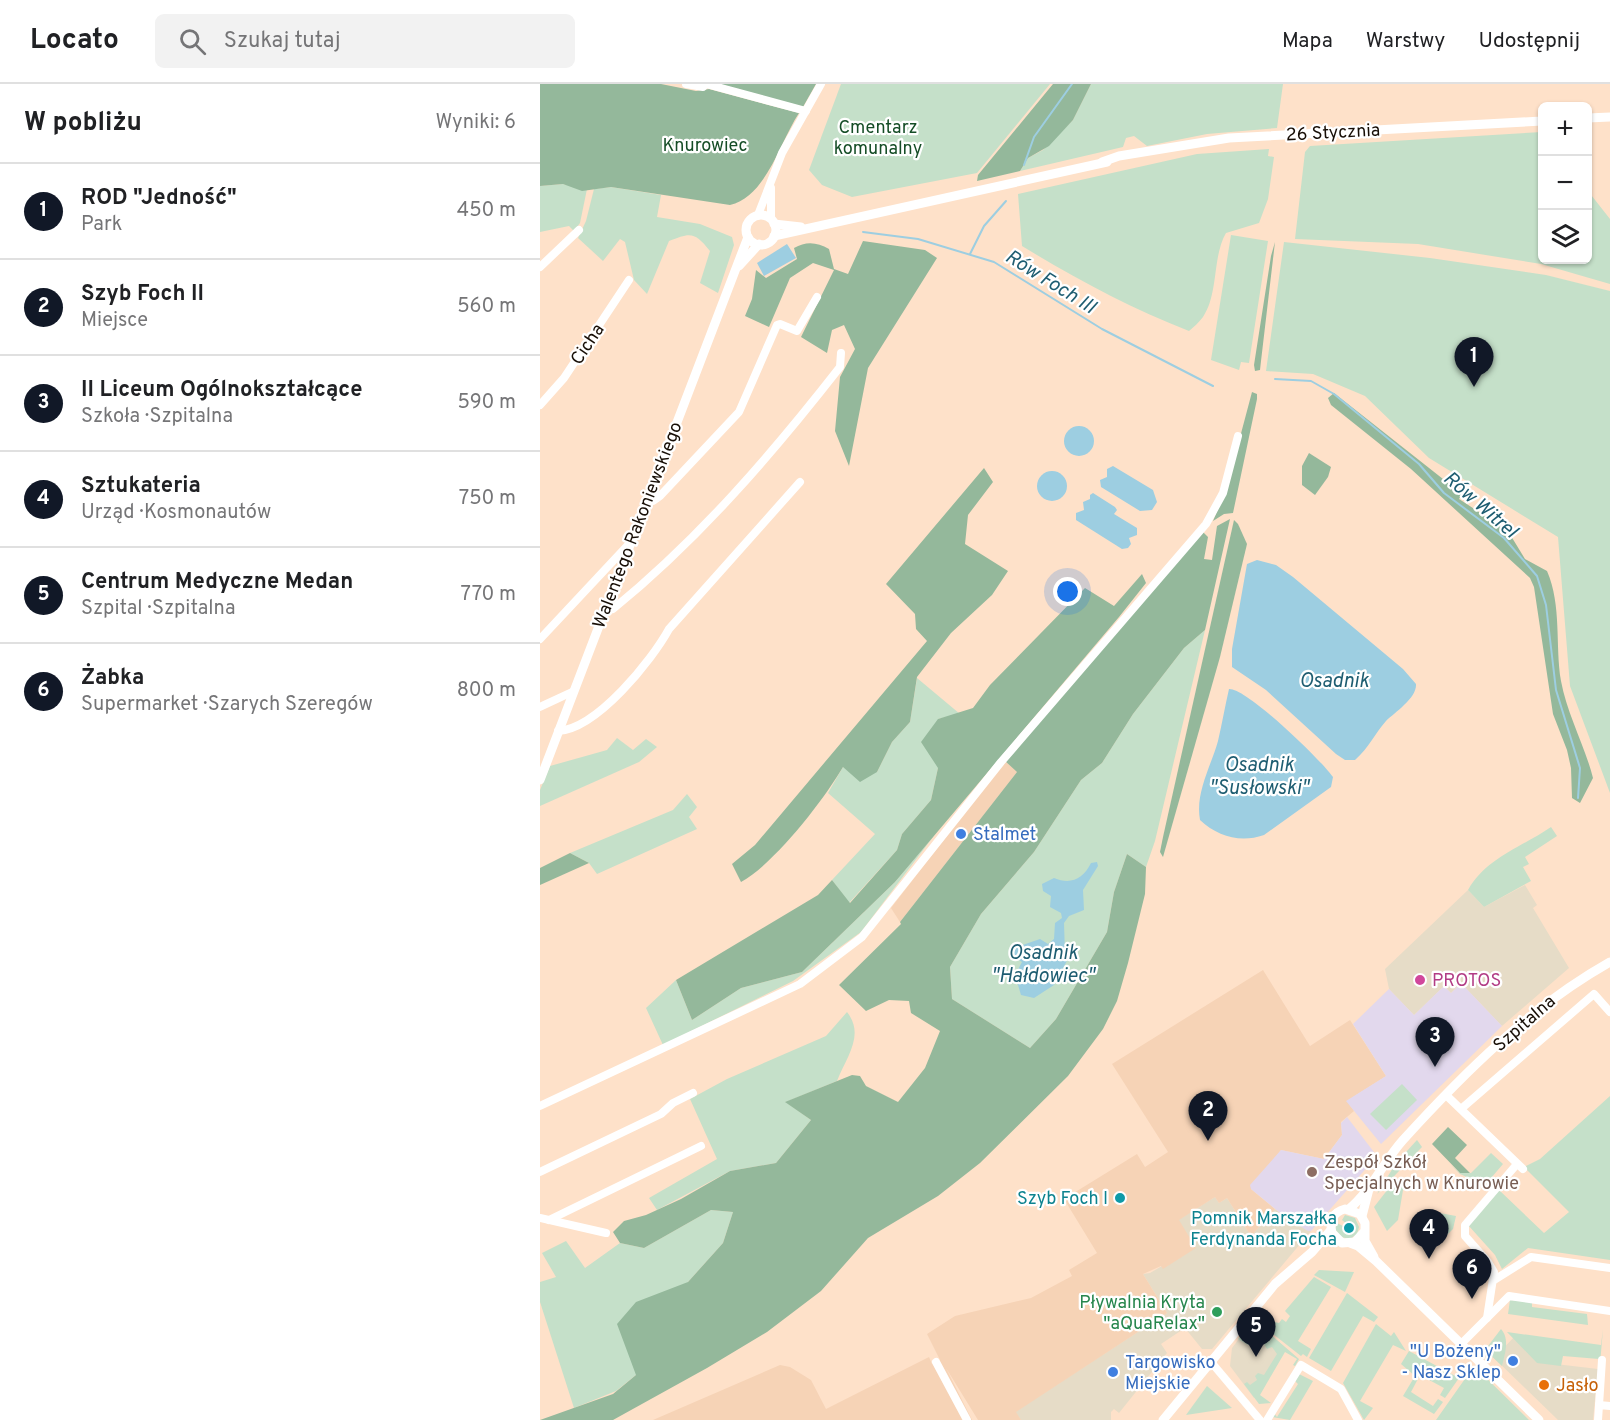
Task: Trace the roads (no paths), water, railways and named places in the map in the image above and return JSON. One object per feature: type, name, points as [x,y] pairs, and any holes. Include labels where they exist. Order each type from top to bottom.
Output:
[{"type":"street","points":[[686,84],[702,87],[706,84],[806,111]]},
{"type":"street","points":[[771,184],[774,236],[770,242],[759,244],[748,237],[747,225],[758,215],[782,153],[821,84]]},
{"type":"street","points":[[1592,118],[1610,117]]},
{"type":"street","name":"26 Stycznia","points":[[774,236],[1102,162],[1109,158],[1229,138],[1538,120]]},
{"type":"street","points":[[758,215],[772,221]]},
{"type":"street","name":"26 Stycznia","points":[[772,221],[809,228]]},
{"type":"street","points":[[540,267],[579,230]]},
{"type":"street","name":"Walentego Rakoniewskiego","points":[[540,780],[748,237]]},
{"type":"street","name":"Walentego Rakoniewskiego","points":[[736,270],[759,244]]},
{"type":"street","name":"Cicha","points":[[540,405],[564,378],[629,280]]},
{"type":"street","points":[[646,499],[653,501],[660,496],[739,412],[777,325],[780,324],[797,331],[817,297]]},
{"type":"street","points":[[604,611],[613,609],[662,569],[765,460],[840,367],[841,353]]},
{"type":"street","points":[[540,1106],[800,984],[862,937],[1001,762],[1206,524],[1223,493],[1238,436]]},
{"type":"street","points":[[558,731],[572,728],[609,703],[659,647],[669,629],[800,482]]},
{"type":"street","points":[[540,639],[629,543]]},
{"type":"street","points":[[540,707],[572,692]]},
{"type":"street","name":"Szpitalna","points":[[1349,1209],[1395,1149],[1446,1095],[1542,1006],[1610,962]]},
{"type":"street","points":[[1461,1109],[1594,994],[1610,1012]]},
{"type":"street","points":[[540,1172],[661,1114],[673,1103],[693,1093]]},
{"type":"street","points":[[1446,1095],[1520,1166],[1465,1225],[1465,1236],[1491,1266],[1494,1280],[1487,1318]]},
{"type":"street","points":[[549,1220],[701,1146]]},
{"type":"street","name":"Szpitalna","points":[[1362,1216],[1370,1184]]},
{"type":"street","points":[[1163,1420],[1275,1284],[1312,1252],[1331,1230],[1334,1216],[1341,1210],[1349,1209],[1362,1216],[1366,1243],[1376,1261]]},
{"type":"street","points":[[540,1218],[606,1233]]},
{"type":"street","points":[[1331,1230],[1339,1242]]},
{"type":"street","points":[[1350,1244],[1359,1239],[1364,1232]]},
{"type":"street","points":[[1312,1252],[1339,1242],[1358,1246],[1539,1420]]},
{"type":"street","points":[[1494,1280],[1530,1257],[1610,1268]]},
{"type":"street","points":[[1461,1344],[1509,1296],[1610,1311]]},
{"type":"street","points":[[1598,1420],[1602,1360]]},
{"type":"street","points":[[936,1362],[967,1420]]},
{"type":"street","points":[[1211,1362],[1260,1420]]},
{"type":"street","points":[[1268,1420],[1301,1365],[1341,1389],[1358,1420]]},
{"type":"street","points":[[1599,1405],[1610,1406]]},
{"type":"water","points":[[787,244],[796,258],[764,276],[757,263]]},
{"type":"water","points":[[1079,426],[1090,430],[1094,441],[1090,452],[1079,456],[1068,452],[1064,441],[1068,430]]},
{"type":"water","points":[[1113,466],[1153,490],[1157,502],[1152,510],[1140,511],[1101,487],[1100,480],[1107,477],[1107,469]]},
{"type":"water","points":[[1052,471],[1063,475],[1067,486],[1063,497],[1052,501],[1041,497],[1037,486],[1041,475]]},
{"type":"water","points":[[1093,493],[1115,507],[1117,510],[1114,514],[1137,528],[1137,535],[1129,538],[1131,544],[1128,548],[1122,549],[1076,520],[1076,513],[1084,510],[1083,502],[1090,499]]},
{"type":"water","name":"Osadnik","points":[[1257,560],[1276,565],[1293,577],[1403,669],[1416,684],[1409,699],[1386,721],[1355,760],[1345,760],[1336,754],[1266,690],[1232,667],[1232,649],[1247,564]]},
{"type":"water","name":"Osadnik \"Susłowski\"","points":[[1229,689],[1238,692],[1267,712],[1300,741],[1333,777],[1331,787],[1264,835],[1255,837],[1230,837],[1214,831],[1200,820],[1200,800],[1204,780],[1218,741]]},
{"type":"water","name":"Osadnik \"Hałdowiec\"","points":[[1097,862],[1098,866],[1083,890],[1084,910],[1069,916],[1064,923],[1065,954],[1069,957],[1054,985],[1034,998],[1021,995],[1015,975],[1022,962],[1013,956],[1014,948],[1040,939],[1048,944],[1054,939],[1055,923],[1062,918],[1061,913],[1050,907],[1051,896],[1043,891],[1042,884],[1054,878],[1066,881],[1076,879],[1091,863]]},
{"type":"waterway","points":[[1024,165],[1034,137],[1072,84]]},
{"type":"waterway","points":[[970,254],[984,226],[1006,201]]},
{"type":"waterway","name":"Rów Foch III","points":[[863,232],[918,239],[994,262],[1102,329],[1213,386]]},
{"type":"waterway","name":"Rów Witrel","points":[[1275,379],[1311,381],[1334,394],[1419,464],[1444,493],[1504,538],[1537,576],[1546,605],[1556,690],[1580,768],[1578,798]]},
{"type":"place","name":"ROD \"Jedność\"","points":[[1474,387]]},
{"type":"place","name":"Stalmet","points":[[961,834]]},
{"type":"place","name":"PROTOS","points":[[1420,980]]},
{"type":"place","name":"II Liceum Ogólnokształcące","points":[[1435,1067]]},
{"type":"place","name":"Szyb Foch II","points":[[1208,1141]]},
{"type":"place","name":"Zespół Szkół Specjalnych w Knurowie","points":[[1312,1172]]},
{"type":"place","name":"Szyb Foch I","points":[[1120,1198]]},
{"type":"place","name":"Pomnik Marszałka Ferdynanda Focha","points":[[1349,1228]]},
{"type":"place","name":"Sztukateria","points":[[1429,1259]]},
{"type":"place","name":"Żabka","points":[[1472,1299]]},
{"type":"place","name":"Pływalnia Kryta \"aQuaRelax\"","points":[[1217,1312]]},
{"type":"place","name":"Centrum Medyczne Medan","points":[[1256,1357]]},
{"type":"place","name":"\"U Bożeny\" - Nasz Sklep","points":[[1513,1361]]},
{"type":"place","name":"Targowisko Miejskie","points":[[1113,1372]]},
{"type":"place","name":"Jasło","points":[[1544,1385]]},
{"type":"park label","name":"Cmentarz komunalny","points":[[878,137]]},
{"type":"park label","name":"Knurowiec","points":[[705,145]]}]
